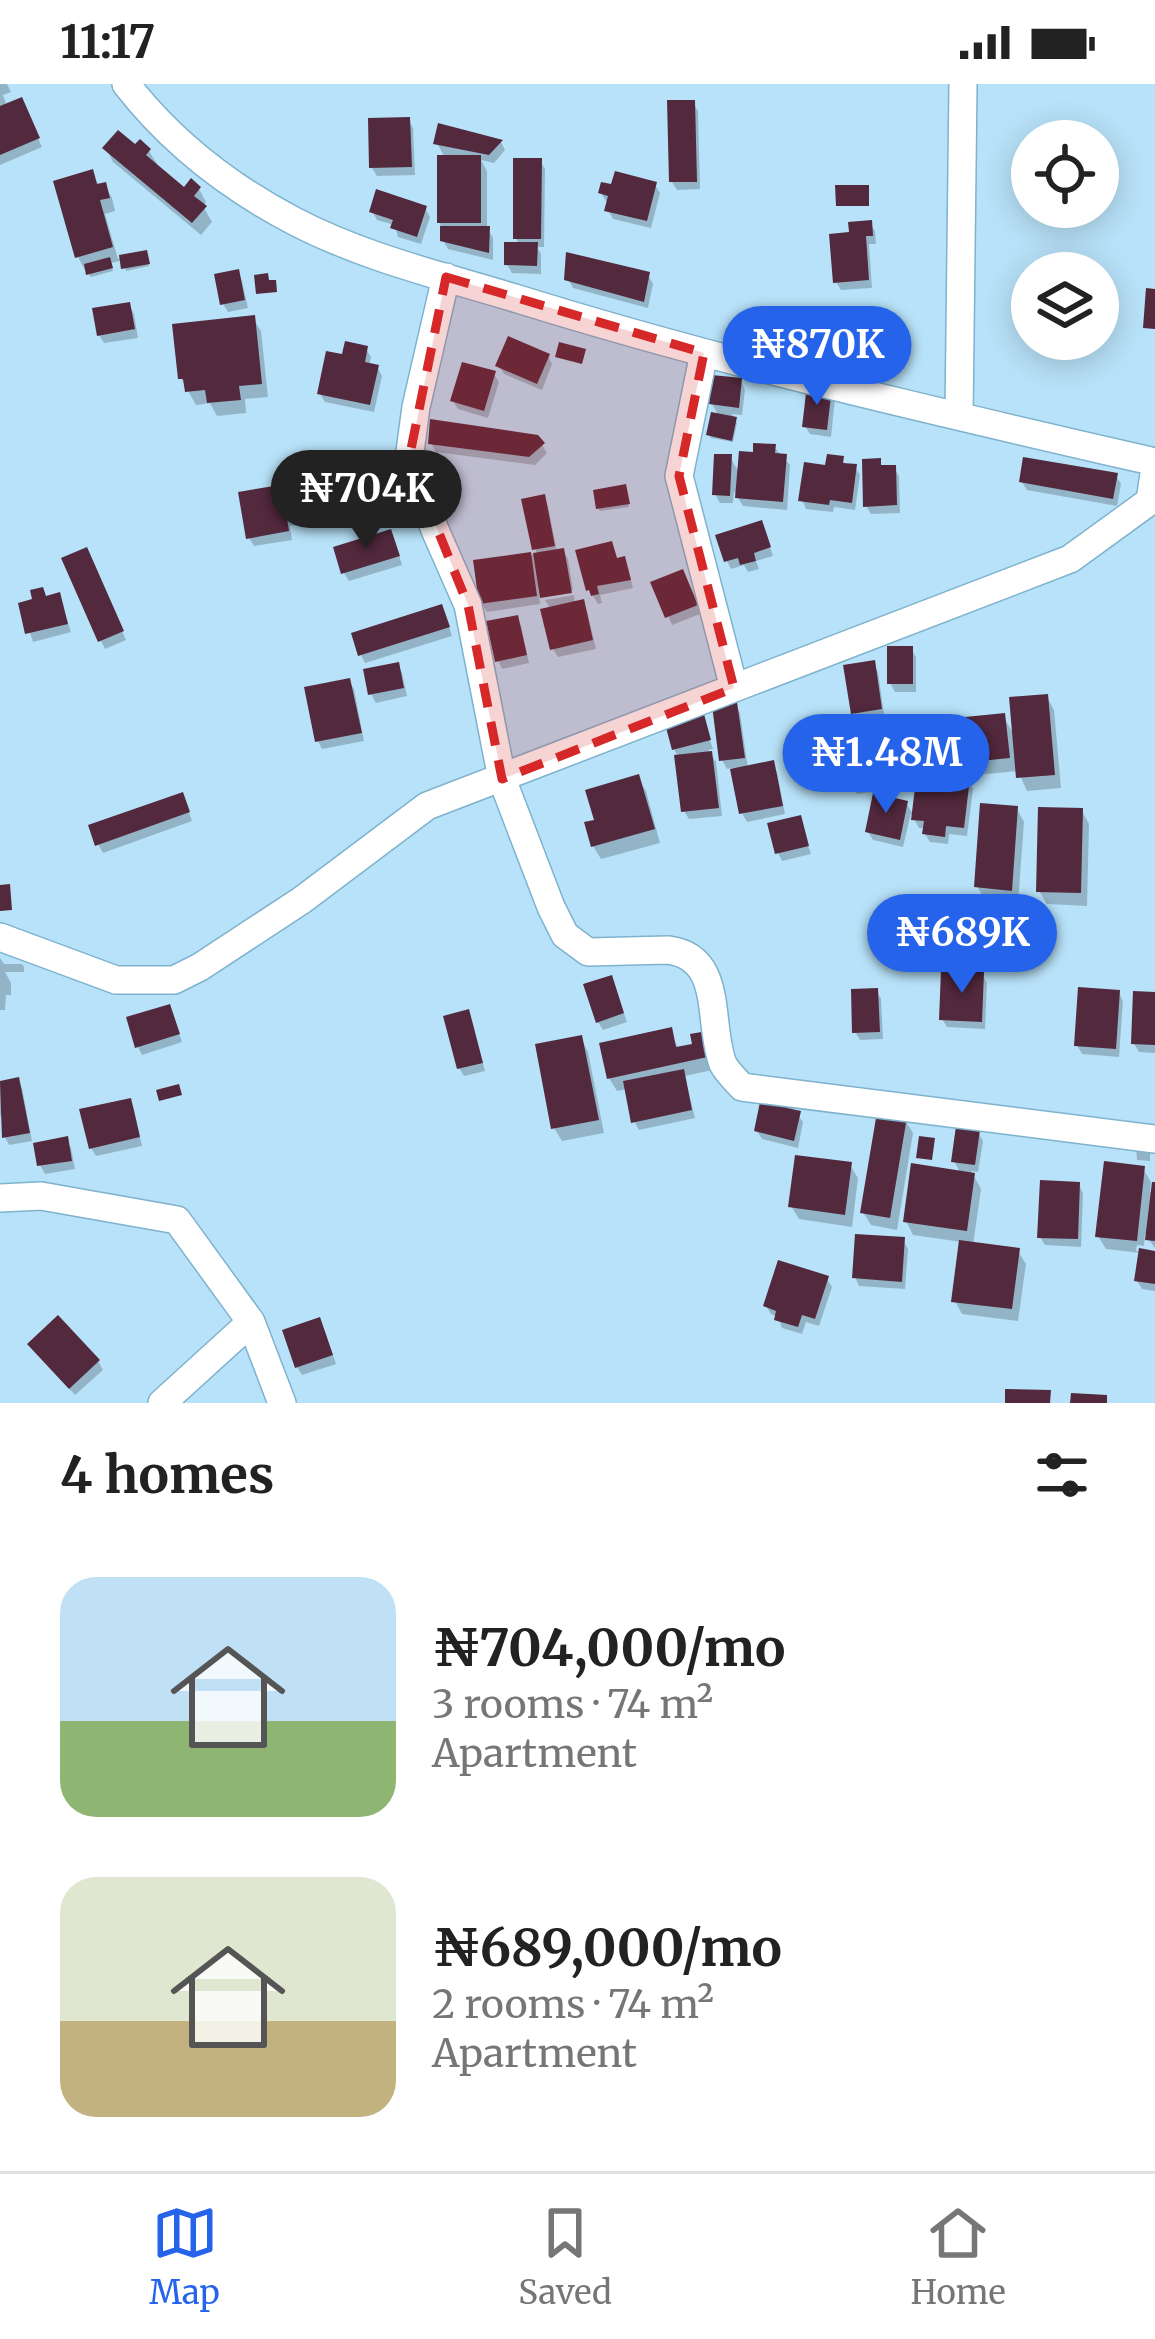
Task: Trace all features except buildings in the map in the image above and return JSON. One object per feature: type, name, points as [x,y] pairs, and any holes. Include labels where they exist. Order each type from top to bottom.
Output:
[{"type":"street","points":[[0,937],[116,980],[174,980],[302,900],[427,806],[1070,559],[1150,501],[1155,465],[704,353],[343,245],[220,176],[152,116],[126,84]]},
{"type":"street","points":[[958,416],[962,84]]},
{"type":"street","points":[[446,277],[409,459],[468,605],[502,779],[565,935],[588,952],[668,950],[694,958],[705,971],[724,1066],[742,1087],[1155,1139]]},
{"type":"street","points":[[704,353],[679,476],[734,688]]},
{"type":"street","points":[[0,1198],[41,1196],[177,1220],[251,1322],[282,1403]]},
{"type":"street","points":[[162,1403],[251,1322]]},
{"type":"highlighted area","points":[[446,277],[704,353],[679,476],[734,688],[502,779],[468,605],[409,459]]}]
